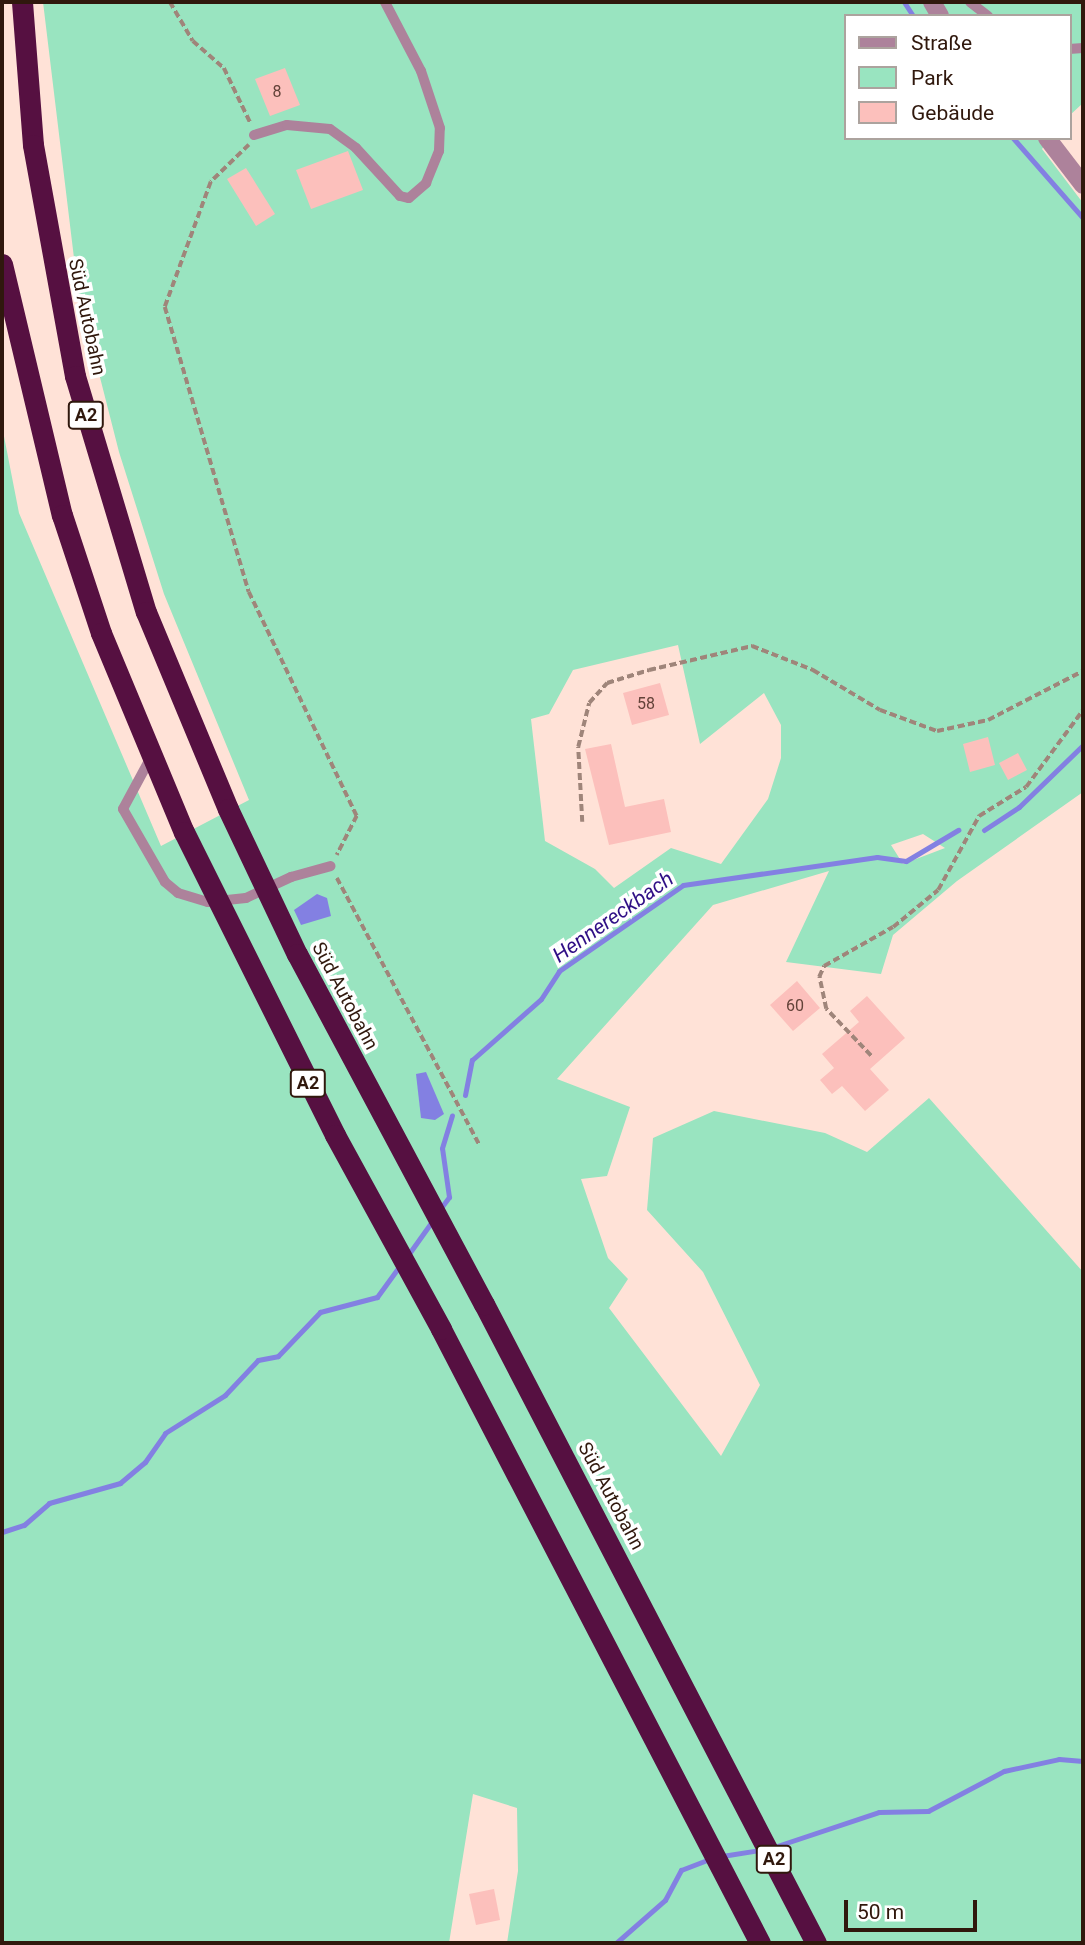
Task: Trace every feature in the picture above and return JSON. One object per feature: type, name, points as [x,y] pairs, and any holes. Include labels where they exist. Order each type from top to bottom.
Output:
[{"type":"highway","name":"Süd Autobahn","points":[[22,2],[33,145],[75,376],[146,612],[228,810],[297,954],[732,1775],[816,1943]]},
{"type":"highway","name":"A2","points":[[2,264],[62,515],[101,634],[184,832],[335,1135],[441,1329],[688,1798],[760,1943]]},
{"type":"street","points":[[1049,140],[1083,185]]},
{"type":"lane","points":[[254,135],[288,125],[330,129],[356,148],[400,196],[409,198],[426,183],[439,151],[440,128],[421,71],[385,2]]},
{"type":"lane","points":[[971,2],[986,14]]},
{"type":"lane","points":[[151,757],[123,809],[165,882],[178,893],[208,902],[246,898],[291,877],[331,866]]},
{"type":"path","points":[[170,2],[193,41],[224,68],[245,104],[254,135],[211,182],[165,307],[249,592],[357,816],[331,866],[479,1144]]},
{"type":"path","points":[[582,822],[578,747],[589,703],[607,683],[649,670],[752,646],[813,670],[880,710],[937,731],[988,720],[1083,671]]},
{"type":"path","points":[[871,1056],[826,1010],[819,977],[824,966],[893,927],[938,890],[979,816],[1026,787],[1083,710]]},
{"type":"green space","points":[[43,2],[1083,2],[1083,103],[1071,114],[1071,14],[844,14],[844,140],[1049,140],[1042,149],[1083,203],[1083,792],[957,881],[893,935],[881,974],[786,962],[829,871],[713,905],[557,1079],[630,1107],[607,1176],[581,1179],[608,1258],[628,1279],[609,1308],[721,1456],[760,1385],[703,1272],[647,1210],[653,1138],[714,1111],[825,1133],[867,1152],[929,1098],[1083,1272],[1083,1943],[507,1943],[518,1871],[517,1808],[473,1794],[449,1943],[2,1943],[2,426],[19,513],[161,846],[249,800],[164,594],[119,452],[78,291]],"holes":[[[678,645],[700,744],[764,693],[781,725],[781,758],[768,799],[721,864],[671,848],[614,888],[595,869],[545,841],[531,719],[549,714],[573,670]],[[923,834],[945,848],[903,864],[891,845]]]},
{"type":"shaded area","points":[[317,894],[327,898],[331,916],[301,925],[294,910]]},
{"type":"shaded area","points":[[426,1072],[444,1114],[435,1120],[421,1118],[416,1074]]},
{"type":"building","points":[[285,68],[300,105],[270,116],[255,79]]},
{"type":"building","points":[[348,151],[363,190],[311,209],[296,170]]},
{"type":"building","points":[[246,168],[275,214],[256,226],[227,179]]},
{"type":"building","points":[[660,683],[669,715],[632,725],[623,693]]},
{"type":"building","points":[[988,737],[995,765],[970,772],[963,744]]},
{"type":"building","points":[[611,744],[625,807],[664,799],[671,832],[609,845],[585,749]]},
{"type":"building","points":[[1018,753],[1027,770],[1008,780],[999,763]]},
{"type":"building","points":[[797,981],[820,1008],[793,1031],[770,1005]]},
{"type":"building","points":[[867,996],[905,1038],[870,1069],[889,1090],[865,1111],[842,1086],[832,1094],[820,1080],[834,1068],[822,1054],[859,1022],[850,1011]]},
{"type":"building","points":[[494,1889],[500,1920],[476,1925],[469,1894]]},
{"type":"waterway","points":[[904,2],[912,14]]},
{"type":"waterway","points":[[1015,140],[1083,218]]},
{"type":"waterway","name":"Hennereckbach","points":[[984,830],[1019,807],[1083,745]]},
{"type":"waterway","name":"Hennereckbach","points":[[465,1095],[472,1060],[541,999],[559,971],[683,885],[877,857],[906,861],[958,830]]},
{"type":"waterway","name":"Hennereckbach","points":[[440,1209],[449,1197],[442,1148],[452,1115]]},
{"type":"waterway","name":"Hennereckbach","points":[[408,1255],[433,1220]]},
{"type":"waterway","name":"Hennereckbach","points":[[2,1532],[24,1525],[49,1503],[120,1483],[145,1462],[165,1433],[225,1395],[258,1360],[278,1356],[320,1312],[377,1297],[400,1265]]},
{"type":"waterway","points":[[774,1847],[879,1812],[928,1811],[1004,1771],[1059,1759],[1083,1761]]},
{"type":"waterway","points":[[722,1856],[761,1850]]},
{"type":"waterway","points":[[616,1943],[665,1900],[681,1870],[709,1859]]}]
